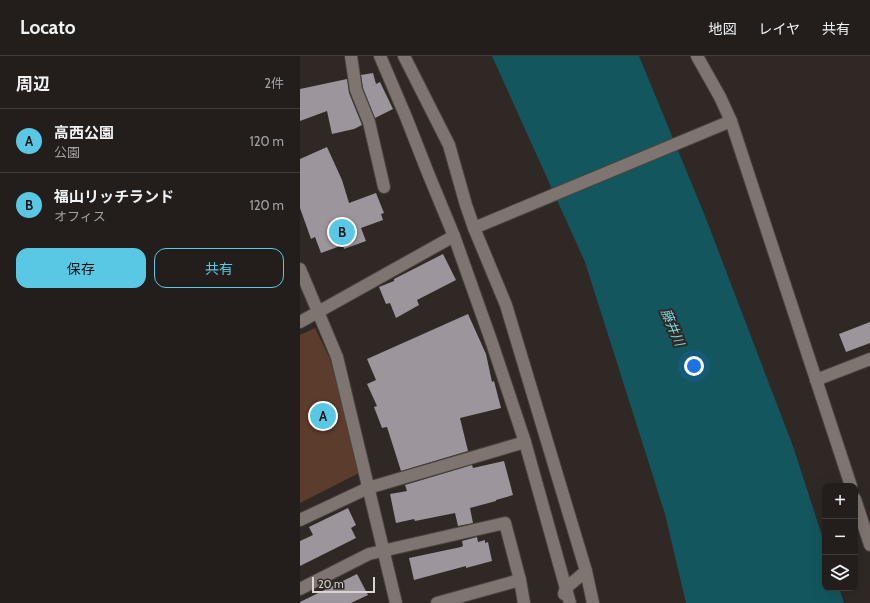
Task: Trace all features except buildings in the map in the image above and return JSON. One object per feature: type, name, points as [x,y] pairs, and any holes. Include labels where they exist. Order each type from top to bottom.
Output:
[{"type":"street","points":[[351,56],[356,90],[369,122],[384,187]]},
{"type":"street","points":[[380,56],[406,116],[454,236],[492,343],[525,442],[570,603]]},
{"type":"street","points":[[404,56],[449,145],[474,228],[506,305],[586,571],[593,603]]},
{"type":"street","points":[[697,56],[720,97],[731,121],[850,483]]},
{"type":"street","points":[[474,228],[731,121]]},
{"type":"street","points":[[300,322],[454,236]]},
{"type":"street","points":[[300,269],[337,357],[396,603]]},
{"type":"street","points":[[816,380],[870,359]]},
{"type":"street","points":[[300,520],[368,488],[525,442]]},
{"type":"street","points":[[858,506],[868,529],[870,545]]},
{"type":"street","points":[[300,589],[369,554],[505,523],[520,580],[524,603]]},
{"type":"street","points":[[562,603],[566,588],[586,571]]},
{"type":"street","points":[[437,603],[520,580]]},
{"type":"shaded area","points":[[315,328],[330,359],[361,472],[300,503],[300,335]]},
{"type":"water","name":"藤井川","points":[[492,56],[639,56],[705,216],[794,449],[822,536],[822,591],[840,591],[844,603],[686,603],[665,514],[585,262]]},
{"type":"place","name":"福山リッチランド","points":[[342,232]]},
{"type":"place","name":"高西公園","points":[[323,416]]}]
